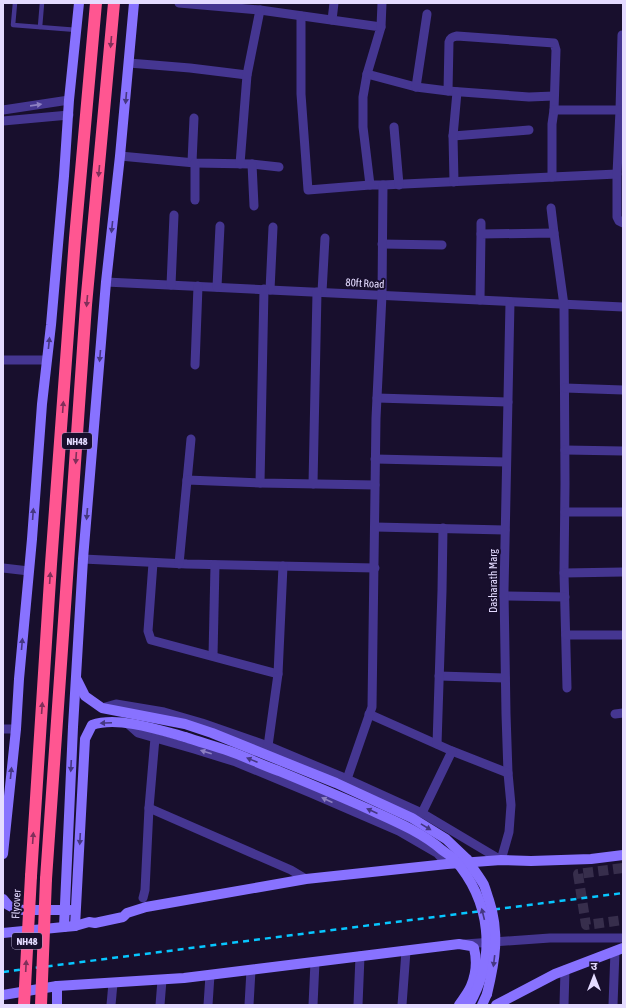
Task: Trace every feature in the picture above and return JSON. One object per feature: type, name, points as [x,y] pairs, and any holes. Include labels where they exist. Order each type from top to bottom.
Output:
[{"type":"highway","name":"Flyover","points":[[24,1005],[52,548],[75,238],[96,3]]},
{"type":"highway","name":"NH48","points":[[41,1005],[46,879],[86,305],[114,3]]},
{"type":"street","points":[[3,854],[16,729],[42,404],[79,3]]},
{"type":"street","points":[[64,927],[83,560],[106,282],[120,156],[134,3]]},
{"type":"street","points":[[179,3],[260,10],[381,28]]},
{"type":"street","points":[[332,20],[334,3]]},
{"type":"street","points":[[370,184],[363,127],[363,97],[367,74],[381,28],[382,3]]},
{"type":"street","points":[[240,164],[247,75],[260,10]]},
{"type":"street","points":[[416,87],[427,14]]},
{"type":"street","points":[[302,16],[301,94],[308,190],[370,184],[383,186],[617,174]]},
{"type":"street","points":[[623,35],[617,174],[617,217],[619,221],[623,223]]},
{"type":"street","points":[[448,91],[448,42],[450,38],[457,36],[554,43],[556,50],[554,110],[552,124],[552,177]]},
{"type":"street","points":[[129,63],[247,75]]},
{"type":"street","points":[[367,74],[416,87],[448,91],[529,97],[554,96]]},
{"type":"street","points":[[454,182],[453,136],[457,92]]},
{"type":"street","points":[[3,110],[70,100]]},
{"type":"street","points":[[554,110],[620,110]]},
{"type":"street","points":[[3,121],[69,115]]},
{"type":"street","points":[[194,118],[193,163],[195,200]]},
{"type":"street","points":[[394,128],[399,185]]},
{"type":"street","points":[[453,136],[529,130]]},
{"type":"street","points":[[120,156],[193,163],[252,164],[279,167]]},
{"type":"street","points":[[252,164],[254,206]]},
{"type":"street","points":[[347,779],[372,707],[375,459],[382,295],[383,186]]},
{"type":"street","points":[[551,208],[564,305],[564,597],[567,688]]},
{"type":"street","points":[[171,285],[174,215]]},
{"type":"street","points":[[480,300],[481,223]]},
{"type":"street","points":[[217,287],[220,226]]},
{"type":"street","points":[[260,483],[267,290],[273,227]]},
{"type":"street","points":[[481,234],[554,233]]},
{"type":"street","points":[[313,484],[319,292],[325,238]]},
{"type":"street","points":[[382,244],[442,245]]},
{"type":"street","name":"80ft Road","points":[[106,282],[623,307]]},
{"type":"street","points":[[195,365],[198,286]]},
{"type":"street","name":"Dasharath Marg","points":[[501,860],[508,832],[511,805],[508,773],[504,596],[510,302]]},
{"type":"street","points":[[3,360],[47,360]]},
{"type":"street","points":[[564,388],[623,390]]},
{"type":"street","points":[[377,398],[508,402]]},
{"type":"street","points":[[179,564],[191,439]]},
{"type":"street","points":[[565,450],[623,452]]},
{"type":"street","points":[[375,459],[506,462]]},
{"type":"street","points":[[187,481],[375,485]]},
{"type":"street","points":[[565,512],[623,512]]},
{"type":"street","points":[[375,527],[505,530]]},
{"type":"street","points":[[437,744],[443,528]]},
{"type":"street","points":[[83,560],[215,565],[374,568]]},
{"type":"street","points":[[153,563],[148,631],[152,640],[278,674]]},
{"type":"street","points":[[213,656],[215,565]]},
{"type":"street","points":[[268,746],[278,674],[282,566]]},
{"type":"street","points":[[3,568],[29,571]]},
{"type":"street","points":[[564,574],[623,572]]},
{"type":"street","points":[[504,596],[564,597]]},
{"type":"street","points":[[566,635],[623,635]]},
{"type":"street","points":[[439,676],[505,678]]},
{"type":"street","points":[[76,678],[84,696],[102,708],[185,724],[219,736],[336,783],[412,818],[446,839],[467,859],[484,887],[494,913],[496,935],[494,969],[487,994],[482,1005]]},
{"type":"street","points":[[102,708],[116,704],[164,712],[202,723],[268,746],[286,755],[347,779],[422,813],[501,860]]},
{"type":"street","points":[[369,714],[452,751],[508,773]]},
{"type":"street","points":[[75,926],[86,739],[92,725],[106,722],[128,724],[159,730],[230,751],[343,798],[417,832],[453,858],[476,892],[484,914],[487,940],[486,958],[482,976],[469,1005]]},
{"type":"street","points":[[128,724],[138,733],[194,748],[236,762],[399,831],[437,853],[447,864]]},
{"type":"street","points":[[3,729],[16,729]]},
{"type":"street","points":[[143,898],[145,890],[149,808],[155,738]]},
{"type":"street","points":[[422,813],[452,751]]},
{"type":"street","points":[[149,808],[306,878]]},
{"type":"street","points":[[3,933],[75,926],[89,922],[95,923],[123,917],[128,913],[146,908],[306,878],[501,860],[531,861],[591,859],[623,855]]},
{"type":"street","points":[[3,899],[8,905],[15,909],[76,910]]},
{"type":"street","points":[[4,1005],[4,994],[57,986],[184,978],[459,944],[550,938],[623,938]]},
{"type":"street","points":[[459,944],[474,948],[476,967],[471,986],[459,1005]]},
{"type":"street","points":[[496,1005],[555,974],[619,949],[613,1005]]},
{"type":"street","points":[[402,1005],[406,950]]},
{"type":"street","points":[[358,1005],[360,956]]},
{"type":"street","points":[[313,1005],[315,962]]},
{"type":"street","points":[[249,1005],[251,970]]},
{"type":"street","points":[[564,1005],[565,970]]},
{"type":"street","points":[[208,1005],[210,975]]},
{"type":"street","points":[[160,1005],[162,980]]},
{"type":"street","points":[[111,1005],[113,983]]},
{"type":"street","points":[[57,986],[57,1005]]},
{"type":"lane","points":[[15,3],[13,25],[77,30]]},
{"type":"lane","points":[[40,27],[42,3]]},
{"type":"tunnel","points":[[623,868],[578,874],[586,925],[623,920]]},
{"type":"railway","points":[[3,972],[623,893]]}]
